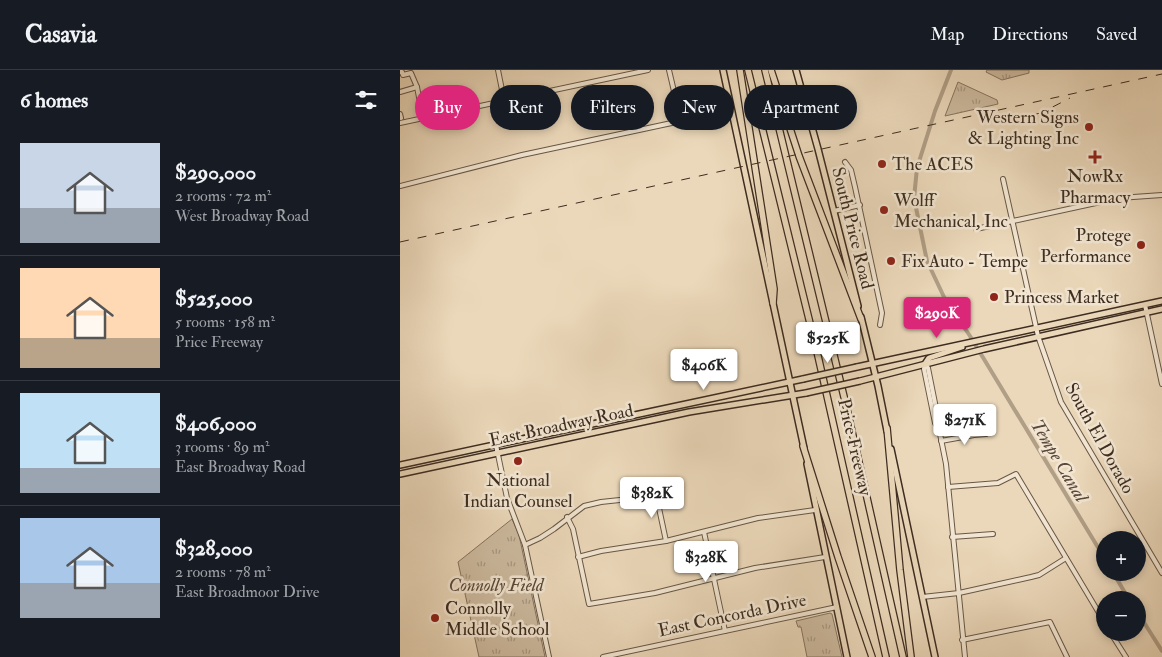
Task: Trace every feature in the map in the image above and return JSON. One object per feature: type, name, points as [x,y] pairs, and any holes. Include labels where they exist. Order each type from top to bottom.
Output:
[{"type":"highway","points":[[740,70],[774,289],[773,303]]},
{"type":"highway","name":"Price Freeway","points":[[748,70],[818,356],[886,657]]},
{"type":"highway","name":"Price Freeway","points":[[765,70],[849,414],[903,657]]},
{"type":"highway","points":[[772,70],[800,160],[861,319]]},
{"type":"highway","points":[[887,428],[900,570],[911,657]]},
{"type":"highway","points":[[803,446],[872,657]]},
{"type":"main road","points":[[723,70],[847,657]]},
{"type":"main road","name":"South Price Road","points":[[796,70],[876,378],[935,657]]},
{"type":"main road","points":[[925,364],[929,358],[952,351],[966,343],[1162,301]]},
{"type":"main road","points":[[925,364],[984,348],[1162,309]]},
{"type":"main road","name":"East Broadway Road","points":[[400,466],[966,343]]},
{"type":"main road","name":"East Broadway Road","points":[[400,474],[689,412],[792,396],[876,378],[925,364]]},
{"type":"main road","points":[[687,404],[689,412]]},
{"type":"main road","points":[[633,416],[635,424]]},
{"type":"street","points":[[498,70],[501,85]]},
{"type":"street","points":[[561,88],[648,70]]},
{"type":"street","points":[[400,186],[522,155],[681,121],[669,70]]},
{"type":"street","points":[[401,72],[403,75],[411,73],[416,85]]},
{"type":"street","points":[[400,92],[415,88]]},
{"type":"street","points":[[400,118],[490,102]]},
{"type":"street","points":[[845,162],[851,170],[860,205],[882,313],[880,325]]},
{"type":"street","name":"South El Dorado","points":[[1004,179],[1038,336],[1060,402],[1162,573]]},
{"type":"street","points":[[976,230],[1119,198],[1162,195]]},
{"type":"street","points":[[834,211],[860,205]]},
{"type":"street","points":[[1145,305],[1162,384]]},
{"type":"street","points":[[925,364],[924,369],[929,394],[942,441],[965,657]]},
{"type":"street","points":[[925,364],[928,368],[939,429]]},
{"type":"street","points":[[929,394],[934,399]]},
{"type":"street","points":[[942,441],[974,434],[986,434]]},
{"type":"street","points":[[496,445],[507,498],[526,545],[549,657]]},
{"type":"street","points":[[948,488],[998,483],[1016,474],[1096,609]]},
{"type":"street","points":[[526,545],[544,536],[584,506],[656,494],[666,541]]},
{"type":"street","points":[[578,557],[602,551],[666,541],[758,518],[815,510]]},
{"type":"street","points":[[567,517],[573,529],[589,604],[655,593],[714,580],[755,568],[826,557]]},
{"type":"street","points":[[704,532],[725,631]]},
{"type":"street","points":[[952,537],[993,534]]},
{"type":"street","points":[[922,597],[959,593],[1031,577],[1066,558]]},
{"type":"street","name":"East Concorda Drive","points":[[603,657],[837,606]]},
{"type":"street","points":[[962,640],[1050,622],[1067,657]]},
{"type":"street","points":[[1116,641],[1126,657]]},
{"type":"green space","points":[[987,70],[1029,70],[1029,73],[1002,80],[986,72]]},
{"type":"green space","points":[[958,82],[997,100],[998,104],[945,116]]},
{"type":"green space","name":"Connolly Field","points":[[512,519],[519,535],[545,657],[479,657],[458,562]]},
{"type":"green space","points":[[832,614],[842,657],[807,657],[801,627],[798,627],[796,621]]},
{"type":"waterway","name":"Tempe Canal","points":[[951,70],[935,111],[917,168],[914,198],[927,261],[944,297],[970,336],[1096,544]]},
{"type":"waterway","name":"Tempe Canal","points":[[1118,581],[1124,591]]},
{"type":"waterway","name":"Tempe Canal","points":[[1146,626],[1162,651]]},
{"type":"railway","points":[[400,242],[1162,74]]},
{"type":"railway","points":[[983,122],[1041,113],[1070,98]]},
{"type":"place","name":"Western Signs & Lighting Inc","points":[[1089,127]]},
{"type":"place","name":"NowRx Pharmacy","points":[[1095,157]]},
{"type":"place","name":"The ACES","points":[[882,164]]},
{"type":"place","name":"Wolff Mechanical, Inc","points":[[884,210]]},
{"type":"place","name":"Protege Performance","points":[[1141,245]]},
{"type":"place","name":"Fix Auto - Tempe","points":[[891,261]]},
{"type":"place","name":"Princess Market","points":[[994,297]]},
{"type":"place","name":"National Indian Counsel","points":[[518,461]]},
{"type":"place","name":"Connolly Middle School","points":[[435,618]]}]
